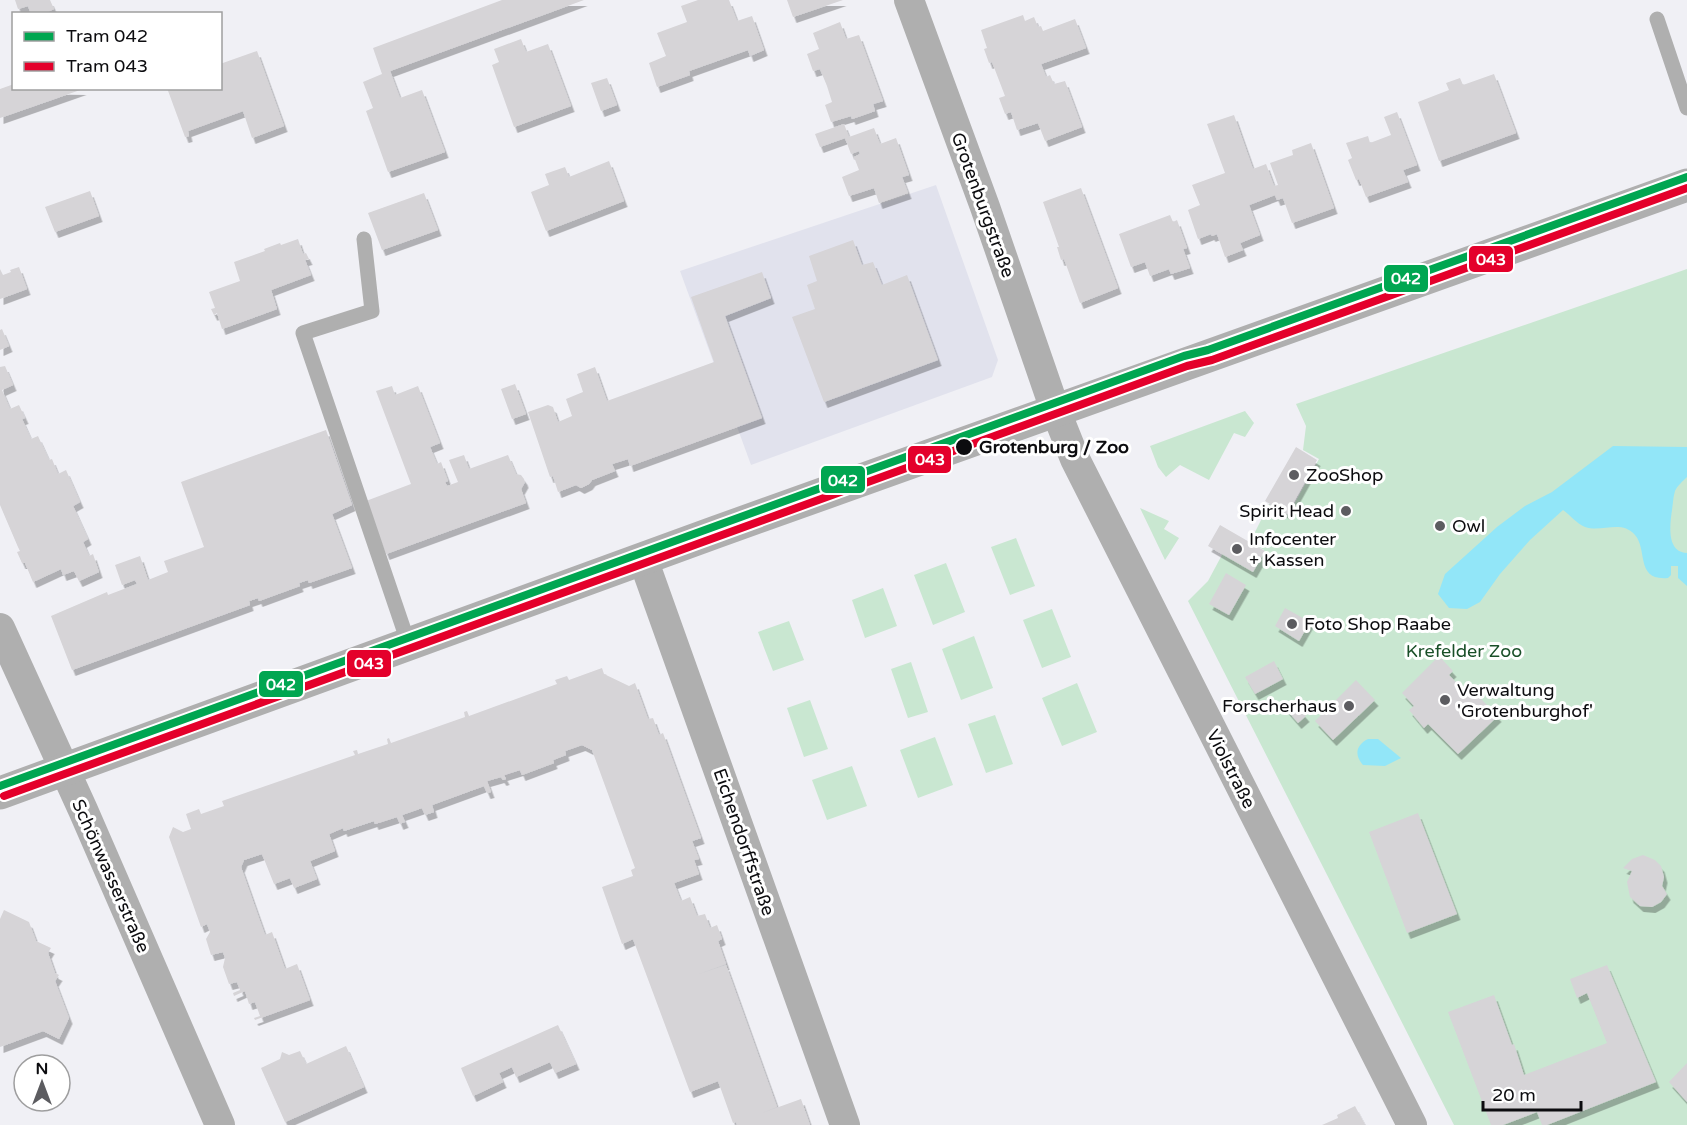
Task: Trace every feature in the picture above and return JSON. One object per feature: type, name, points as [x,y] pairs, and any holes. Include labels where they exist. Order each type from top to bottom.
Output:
[{"type":"main road","points":[[0,793],[642,559],[1687,185]]},
{"type":"street","name":"Grotenburgstraße","points":[[909,0],[985,207],[1056,411]]},
{"type":"street","name":"Violstraße","points":[[1056,411],[1075,459],[1135,581],[1412,1125]]},
{"type":"street","name":"Eichendorffstraße","points":[[642,559],[845,1125]]},
{"type":"street","name":"Schönwasserstraße","points":[[0,628],[65,770],[220,1125]]},
{"type":"lane","points":[[1657,19],[1687,108]]},
{"type":"lane","points":[[364,239],[372,311],[303,333],[409,645]]},
{"type":"shaded area","points":[[936,185],[998,360],[992,377],[751,465],[680,271]]},
{"type":"green space","name":"Krefelder Zoo","points":[[1687,269],[1687,1125],[1454,1125],[1188,601],[1208,581],[1223,553],[1253,570],[1264,550],[1250,542],[1269,504],[1288,515],[1319,459],[1303,450],[1306,426],[1296,404]]},
{"type":"green space","points":[[1245,411],[1254,423],[1245,437],[1234,433],[1209,480],[1180,465],[1166,477],[1158,467],[1150,446]]},
{"type":"green space","points":[[1140,508],[1169,521],[1164,529],[1179,538],[1165,560]]},
{"type":"green space","points":[[1016,538],[1035,586],[1010,595],[991,547]]},
{"type":"green space","points":[[946,563],[965,612],[933,625],[914,575]]},
{"type":"green space","points":[[883,588],[897,626],[865,638],[852,600]]},
{"type":"green space","points":[[1052,609],[1071,657],[1042,668],[1023,620]]},
{"type":"green space","points":[[789,621],[804,660],[773,671],[758,632]]},
{"type":"green space","points":[[974,636],[993,688],[961,700],[942,649]]},
{"type":"green space","points":[[911,662],[928,712],[908,718],[891,669]]},
{"type":"green space","points":[[1077,683],[1097,732],[1062,746],[1042,698]]},
{"type":"green space","points":[[810,700],[828,749],[804,757],[787,708]]},
{"type":"green space","points":[[995,715],[1013,764],[986,773],[968,724]]},
{"type":"green space","points":[[935,737],[953,785],[918,798],[900,750]]},
{"type":"green space","points":[[852,766],[867,806],[827,820],[812,780]]},
{"type":"water","points":[[1613,446],[1687,447],[1687,477],[1675,491],[1670,529],[1672,543],[1680,551],[1687,553],[1687,586],[1678,578],[1678,566],[1671,566],[1671,575],[1668,578],[1651,575],[1646,570],[1639,541],[1630,530],[1618,527],[1598,529],[1585,527],[1563,510],[1530,540],[1500,574],[1480,602],[1467,609],[1449,608],[1438,594],[1445,574],[1497,527],[1525,506],[1552,492]]},
{"type":"water","points":[[1368,739],[1378,739],[1401,758],[1385,766],[1363,765],[1357,754],[1361,744]]},
{"type":"building","points":[[15,0],[50,0],[54,9],[47,12],[30,12],[28,6],[18,9]]},
{"type":"building","points":[[502,0],[584,0],[390,71],[400,98],[422,90],[445,152],[388,172],[366,111],[373,108],[363,82],[382,74],[373,48]]},
{"type":"building","points":[[698,0],[729,0],[737,21],[752,16],[764,50],[750,56],[748,50],[689,71],[690,75],[657,87],[649,63],[666,56],[657,33],[687,22],[681,6]]},
{"type":"building","points":[[787,0],[843,0],[793,17]]},
{"type":"building","points":[[1023,15],[1025,21],[1034,17],[1038,27],[1041,26],[1043,31],[1075,19],[1086,48],[1041,64],[1046,77],[1050,75],[1054,84],[1065,81],[1082,127],[1045,141],[1038,123],[1017,130],[1011,112],[1005,114],[999,98],[1005,96],[992,62],[989,63],[984,49],[987,48],[981,30]]},
{"type":"building","points":[[840,22],[846,39],[859,35],[883,101],[873,104],[875,111],[852,119],[851,116],[831,122],[825,105],[832,102],[827,86],[820,69],[813,71],[807,54],[819,49],[813,33]]},
{"type":"building","points":[[521,39],[526,52],[548,44],[571,106],[514,127],[492,65],[499,62],[494,49]]},
{"type":"building","points":[[257,51],[284,126],[252,138],[243,111],[188,131],[189,136],[185,137],[168,90],[222,90],[222,63]]},
{"type":"building","points":[[1494,74],[1516,133],[1439,161],[1418,102],[1449,90],[1446,83],[1460,78],[1463,85]]},
{"type":"building","points":[[607,78],[617,105],[601,111],[591,83]]},
{"type":"building","points":[[12,85],[12,90],[80,90],[0,118],[0,89]]},
{"type":"building","points":[[1397,112],[1417,165],[1403,170],[1408,182],[1366,197],[1348,160],[1352,158],[1346,143],[1368,136],[1370,143],[1391,135],[1384,117]]},
{"type":"building","points":[[1234,115],[1253,169],[1266,164],[1274,186],[1278,185],[1270,163],[1293,155],[1292,150],[1311,143],[1334,208],[1292,223],[1283,198],[1277,200],[1275,195],[1249,205],[1260,235],[1240,243],[1243,250],[1225,257],[1217,234],[1198,239],[1188,210],[1200,205],[1192,185],[1225,173],[1207,124]]},
{"type":"building","points":[[844,124],[849,137],[874,128],[880,144],[896,138],[909,175],[902,177],[908,193],[879,203],[874,188],[849,196],[842,177],[859,170],[854,157],[860,154],[859,151],[851,154],[845,138],[820,147],[815,134]]},
{"type":"building","points":[[609,161],[624,201],[546,231],[531,192],[549,185],[545,174],[565,167],[569,177]]},
{"type":"building","points":[[1081,188],[1118,288],[1080,303],[1064,259],[1061,260],[1057,247],[1059,247],[1043,202]]},
{"type":"building","points":[[90,191],[99,216],[55,232],[45,207]]},
{"type":"building","points":[[424,193],[438,230],[382,250],[368,213]]},
{"type":"building","points":[[1170,215],[1173,222],[1177,220],[1187,248],[1183,249],[1190,268],[1171,274],[1169,269],[1150,276],[1145,262],[1131,267],[1119,234]]},
{"type":"building","points":[[298,239],[303,254],[306,253],[309,259],[305,260],[311,275],[271,290],[277,309],[222,329],[217,313],[214,315],[211,309],[215,308],[209,292],[240,281],[234,262],[280,243],[281,245]]},
{"type":"building","points":[[853,240],[862,265],[873,262],[882,285],[907,275],[938,360],[824,402],[792,317],[815,309],[807,285],[817,281],[809,256]]},
{"type":"building","points":[[19,267],[27,289],[0,299],[0,269],[3,275]]},
{"type":"building","points":[[762,272],[771,298],[725,316],[762,418],[630,466],[628,459],[612,464],[615,471],[592,480],[581,488],[576,485],[558,492],[553,476],[550,477],[528,412],[548,405],[553,407],[558,422],[572,416],[566,399],[583,392],[577,374],[595,367],[607,401],[714,362],[691,297]]},
{"type":"building","points":[[2,329],[9,346],[0,350],[0,330]]},
{"type":"building","points":[[5,366],[13,385],[2,390],[10,409],[19,405],[25,418],[22,419],[31,439],[38,436],[58,474],[66,470],[80,502],[73,506],[88,539],[83,542],[89,556],[93,554],[99,572],[79,581],[74,571],[63,575],[61,569],[33,582],[25,563],[22,563],[17,552],[20,551],[0,505],[0,367]]},
{"type":"building","points":[[515,384],[526,414],[512,419],[501,389]]},
{"type":"building","points":[[392,386],[395,395],[418,386],[440,443],[430,447],[437,464],[441,462],[448,481],[445,482],[447,486],[458,482],[449,460],[464,455],[469,469],[508,455],[516,474],[521,475],[524,479],[525,482],[521,489],[526,503],[386,554],[366,501],[411,484],[376,391]]},
{"type":"building","points":[[326,430],[352,505],[332,514],[352,568],[309,583],[308,580],[299,583],[300,586],[259,601],[258,598],[249,601],[250,605],[72,670],[51,616],[107,592],[108,595],[137,584],[135,580],[122,585],[115,565],[140,556],[148,580],[168,572],[164,561],[204,547],[181,482]]},
{"type":"building","name":"ZooShop","points":[[1296,447],[1317,460],[1287,514],[1265,501]]},
{"type":"building","name":"Infocenter + Kassen","points":[[1220,525],[1265,551],[1253,572],[1208,546]]},
{"type":"building","points":[[1226,573],[1246,585],[1229,615],[1209,604]]},
{"type":"building","name":"Foto Shop Raabe","points":[[1285,608],[1310,622],[1299,641],[1275,626]]},
{"type":"building","name":"Verwaltung 'Grotenburghof'","points":[[1439,656],[1453,671],[1449,675],[1463,689],[1467,685],[1498,716],[1458,754],[1428,724],[1424,728],[1409,710],[1414,706],[1402,693]]},
{"type":"building","points":[[1274,661],[1283,679],[1255,694],[1245,677]]},
{"type":"building","points":[[602,668],[604,674],[629,686],[635,683],[648,719],[653,718],[659,735],[663,733],[701,838],[692,841],[699,859],[694,860],[699,874],[674,883],[681,901],[690,897],[697,916],[705,914],[710,928],[717,925],[722,939],[718,941],[726,964],[699,974],[726,965],[777,1107],[762,1113],[801,1099],[810,1125],[737,1125],[736,1122],[733,1123],[718,1081],[690,1092],[633,939],[622,944],[602,887],[633,876],[631,870],[635,868],[592,750],[582,745],[565,751],[566,755],[553,760],[554,763],[522,775],[520,770],[504,775],[506,779],[503,780],[501,777],[487,781],[491,792],[487,793],[484,786],[432,805],[434,812],[425,815],[422,808],[402,815],[405,822],[400,824],[397,817],[375,824],[374,821],[344,831],[343,828],[329,834],[335,851],[310,861],[317,879],[294,888],[290,878],[274,884],[262,854],[244,860],[241,867],[265,935],[272,932],[285,969],[297,964],[310,1000],[255,1020],[254,1018],[260,1016],[255,1002],[249,1004],[245,991],[234,996],[233,993],[240,990],[237,982],[229,984],[223,967],[225,958],[223,952],[211,955],[206,939],[210,932],[207,924],[201,927],[169,837],[173,827],[183,832],[191,829],[186,814],[199,809],[201,814],[224,806],[222,801],[355,755],[353,751],[357,750],[358,754],[388,744],[387,739],[389,738],[391,743],[465,717],[464,712],[467,711],[469,716],[557,684],[555,680],[567,676],[569,680]]},
{"type":"building","name":"Forscherhaus","points":[[1356,680],[1375,700],[1333,740],[1315,721]]},
{"type":"building","points":[[1293,701],[1306,716],[1298,723],[1285,708]]},
{"type":"building","points":[[1418,813],[1457,914],[1407,933],[1369,832]]},
{"type":"building","points":[[1643,855],[1655,860],[1661,866],[1664,877],[1662,886],[1667,894],[1661,902],[1652,907],[1640,906],[1630,897],[1627,882],[1632,871],[1623,868],[1632,859]]},
{"type":"building","points":[[4,910],[29,922],[36,941],[51,948],[48,953],[55,973],[59,975],[55,981],[69,1018],[59,1039],[43,1031],[0,1047],[0,919]]},
{"type":"building","points":[[1607,965],[1656,1082],[1547,1125],[1542,1125],[1537,1112],[1503,1125],[1491,1125],[1448,1012],[1494,995],[1524,1075],[1607,1043],[1587,993],[1577,998],[1570,979]]},
{"type":"building","points":[[558,1025],[576,1064],[555,1073],[550,1062],[516,1077],[512,1067],[499,1073],[503,1082],[473,1096],[461,1068]]},
{"type":"building","points":[[346,1046],[364,1087],[285,1122],[261,1068],[280,1059],[282,1052],[289,1055],[300,1051],[306,1064]]},
{"type":"building","points":[[1687,1063],[1687,1102],[1669,1082]]},
{"type":"building","points":[[1355,1106],[1365,1125],[1322,1125],[1338,1118],[1337,1115]]},
{"type":"tram line","name":"042","points":[[0,786],[1184,356],[1208,350],[1687,177]]},
{"type":"tram line","name":"043","points":[[4,796],[1187,366],[1212,360],[1687,188]]},
{"type":"place","name":"Grotenburg / Zoo","points":[[964,447]]},
{"type":"place","name":"ZooShop","points":[[1294,475]]},
{"type":"place","name":"Spirit Head","points":[[1346,511]]},
{"type":"place","name":"Owl","points":[[1440,526]]},
{"type":"place","name":"Infocenter + Kassen","points":[[1237,549]]},
{"type":"place","name":"Foto Shop Raabe","points":[[1292,624]]},
{"type":"place","name":"Verwaltung 'Grotenburghof'","points":[[1445,700]]},
{"type":"place","name":"Forscherhaus","points":[[1349,706]]}]
